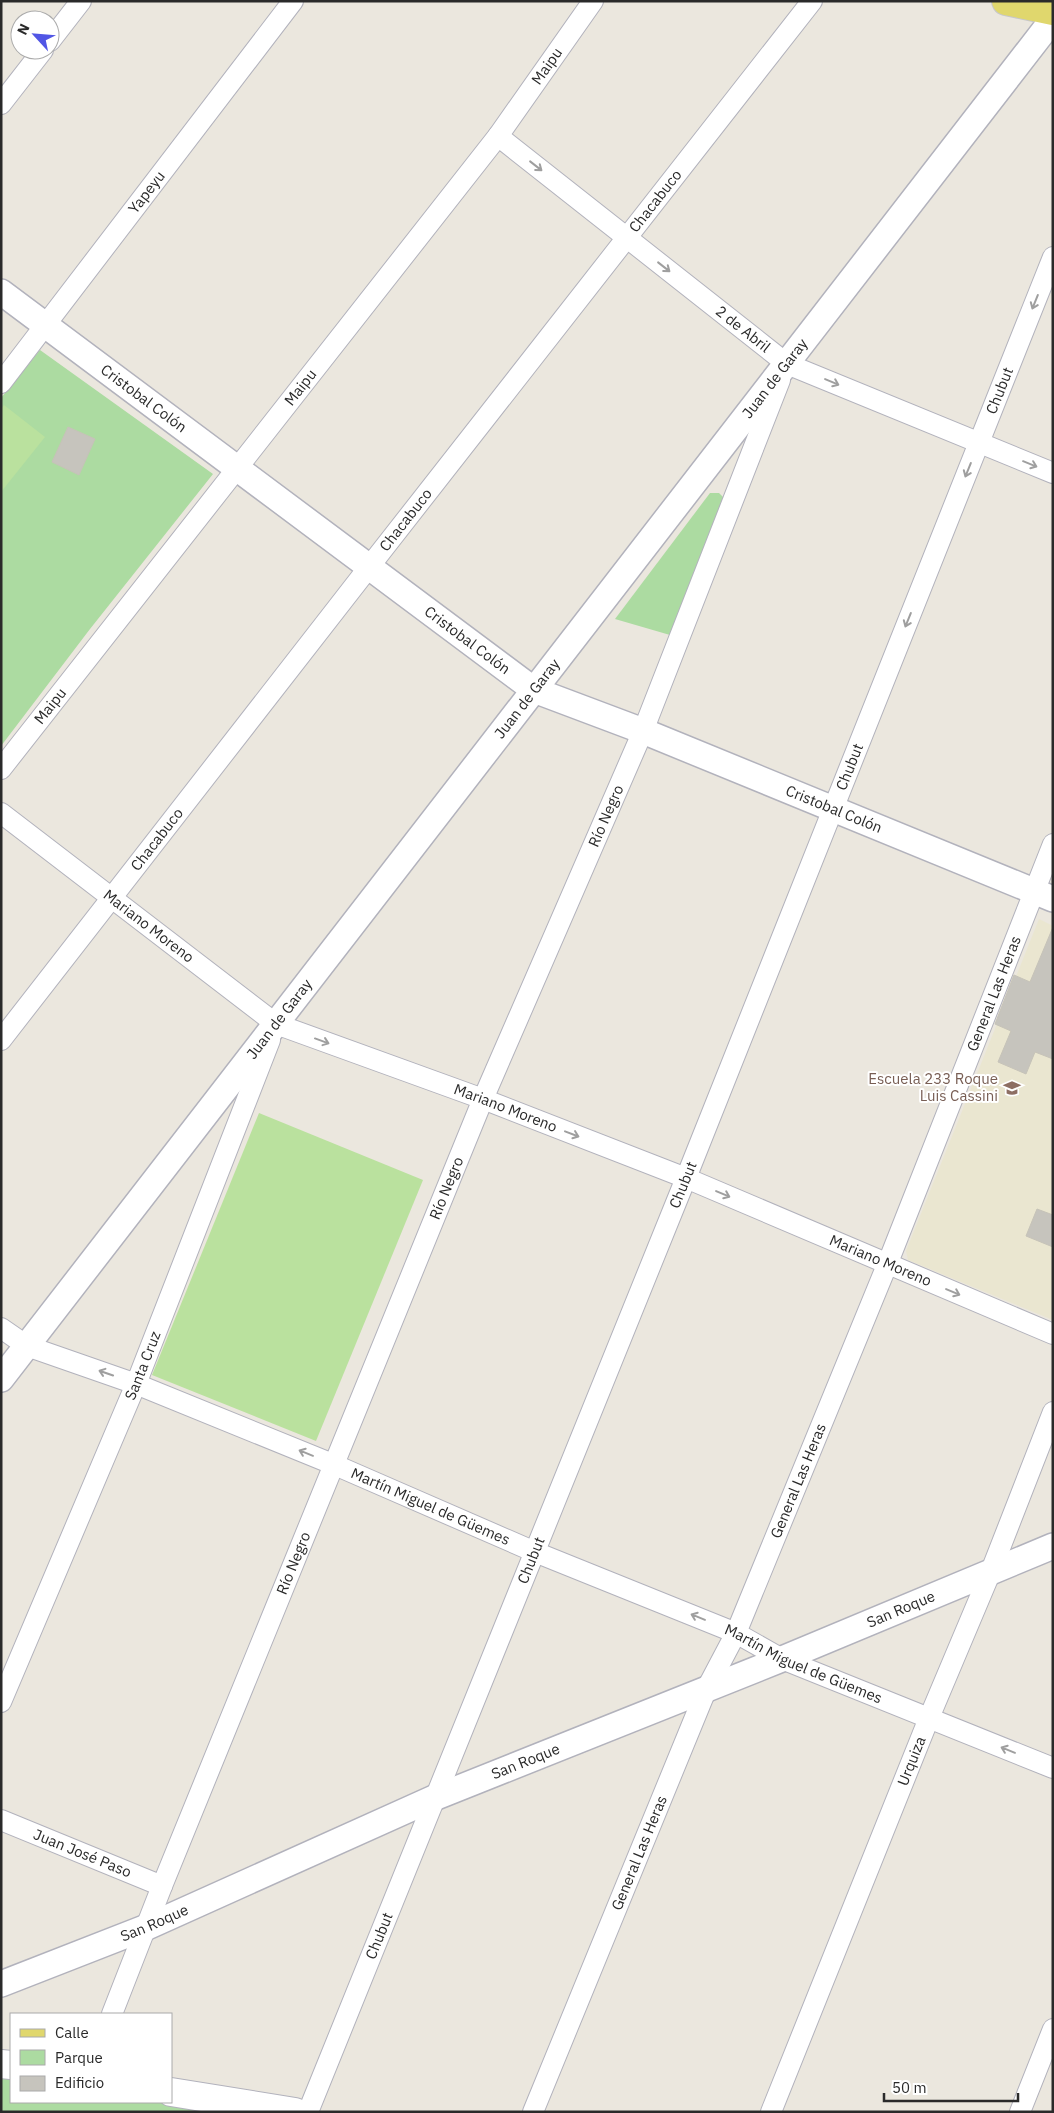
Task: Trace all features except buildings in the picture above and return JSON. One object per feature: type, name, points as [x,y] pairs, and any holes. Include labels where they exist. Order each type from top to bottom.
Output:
[{"type":"main road","points":[[1006,1],[1053,12]]},
{"type":"main road","points":[[172,2092],[295,2112]]},
{"type":"street","points":[[60,28],[81,1]]},
{"type":"street","name":"Yapeyu","points":[[1,383],[293,1]]},
{"type":"street","name":"Maipu","points":[[1,769],[498,136],[593,1]]},
{"type":"street","name":"Chacabuco","points":[[1,1040],[369,566],[812,1]]},
{"type":"street","name":"Juan de Garay","points":[[1,1379],[1053,19]]},
{"type":"street","points":[[1,104],[35,60]]},
{"type":"street","name":"2 de Abril","points":[[498,136],[787,364],[1053,473]]},
{"type":"street","name":"Chubut","points":[[308,2112],[686,1178],[1053,257]]},
{"type":"street","name":"Cristobal Colón","points":[[1,292],[534,690],[643,731],[1043,895]]},
{"type":"street","name":"Río Negro","points":[[112,2013],[162,1886],[483,1099],[643,731],[787,364]]},
{"type":"street","name":"Mariano Moreno","points":[[1,812],[276,1024],[483,1099],[686,1178],[1053,1334]]},
{"type":"street","name":"General Las Heras","points":[[533,2112],[707,1688],[736,1633],[887,1265],[1043,895],[1053,844]]},
{"type":"street","name":"Santa Cruz","points":[[1,1702],[136,1384],[276,1024]]},
{"type":"street","name":"Martín Miguel de Güemes","points":[[1,1328],[27,1346],[136,1384],[335,1465],[535,1552],[736,1633],[782,1658],[1053,1768]]},
{"type":"street","name":"Urquiza","points":[[771,2112],[929,1718],[991,1571],[1053,1412]]},
{"type":"street","name":"San Roque","points":[[1,1984],[146,1927],[434,1798],[782,1658],[1053,1546]]},
{"type":"street","name":"Juan José Paso","points":[[1,1820],[162,1886]]},
{"type":"street","points":[[1020,2112],[1053,2029]]},
{"type":"shaded area","name":"Escuela 233 Roque Luis Cassini","points":[[1039,919],[1053,926],[1053,1320],[908,1260],[906,1251]]},
{"type":"green space","points":[[40,350],[213,474],[90,629],[1,746],[1,398]]},
{"type":"green space","points":[[4,405],[45,437],[1,492],[1,409]]},
{"type":"green space","points":[[710,493],[719,493],[724,498],[670,635],[615,619]]},
{"type":"green space","points":[[259,1113],[423,1180],[316,1441],[152,1375]]},
{"type":"green space","points":[[1,2064],[10,2065],[10,2103],[172,2102],[295,2112],[1,2112]]},
{"type":"place","name":"Escuela 233 Roque Luis Cassini","points":[[1012,1088]]}]
